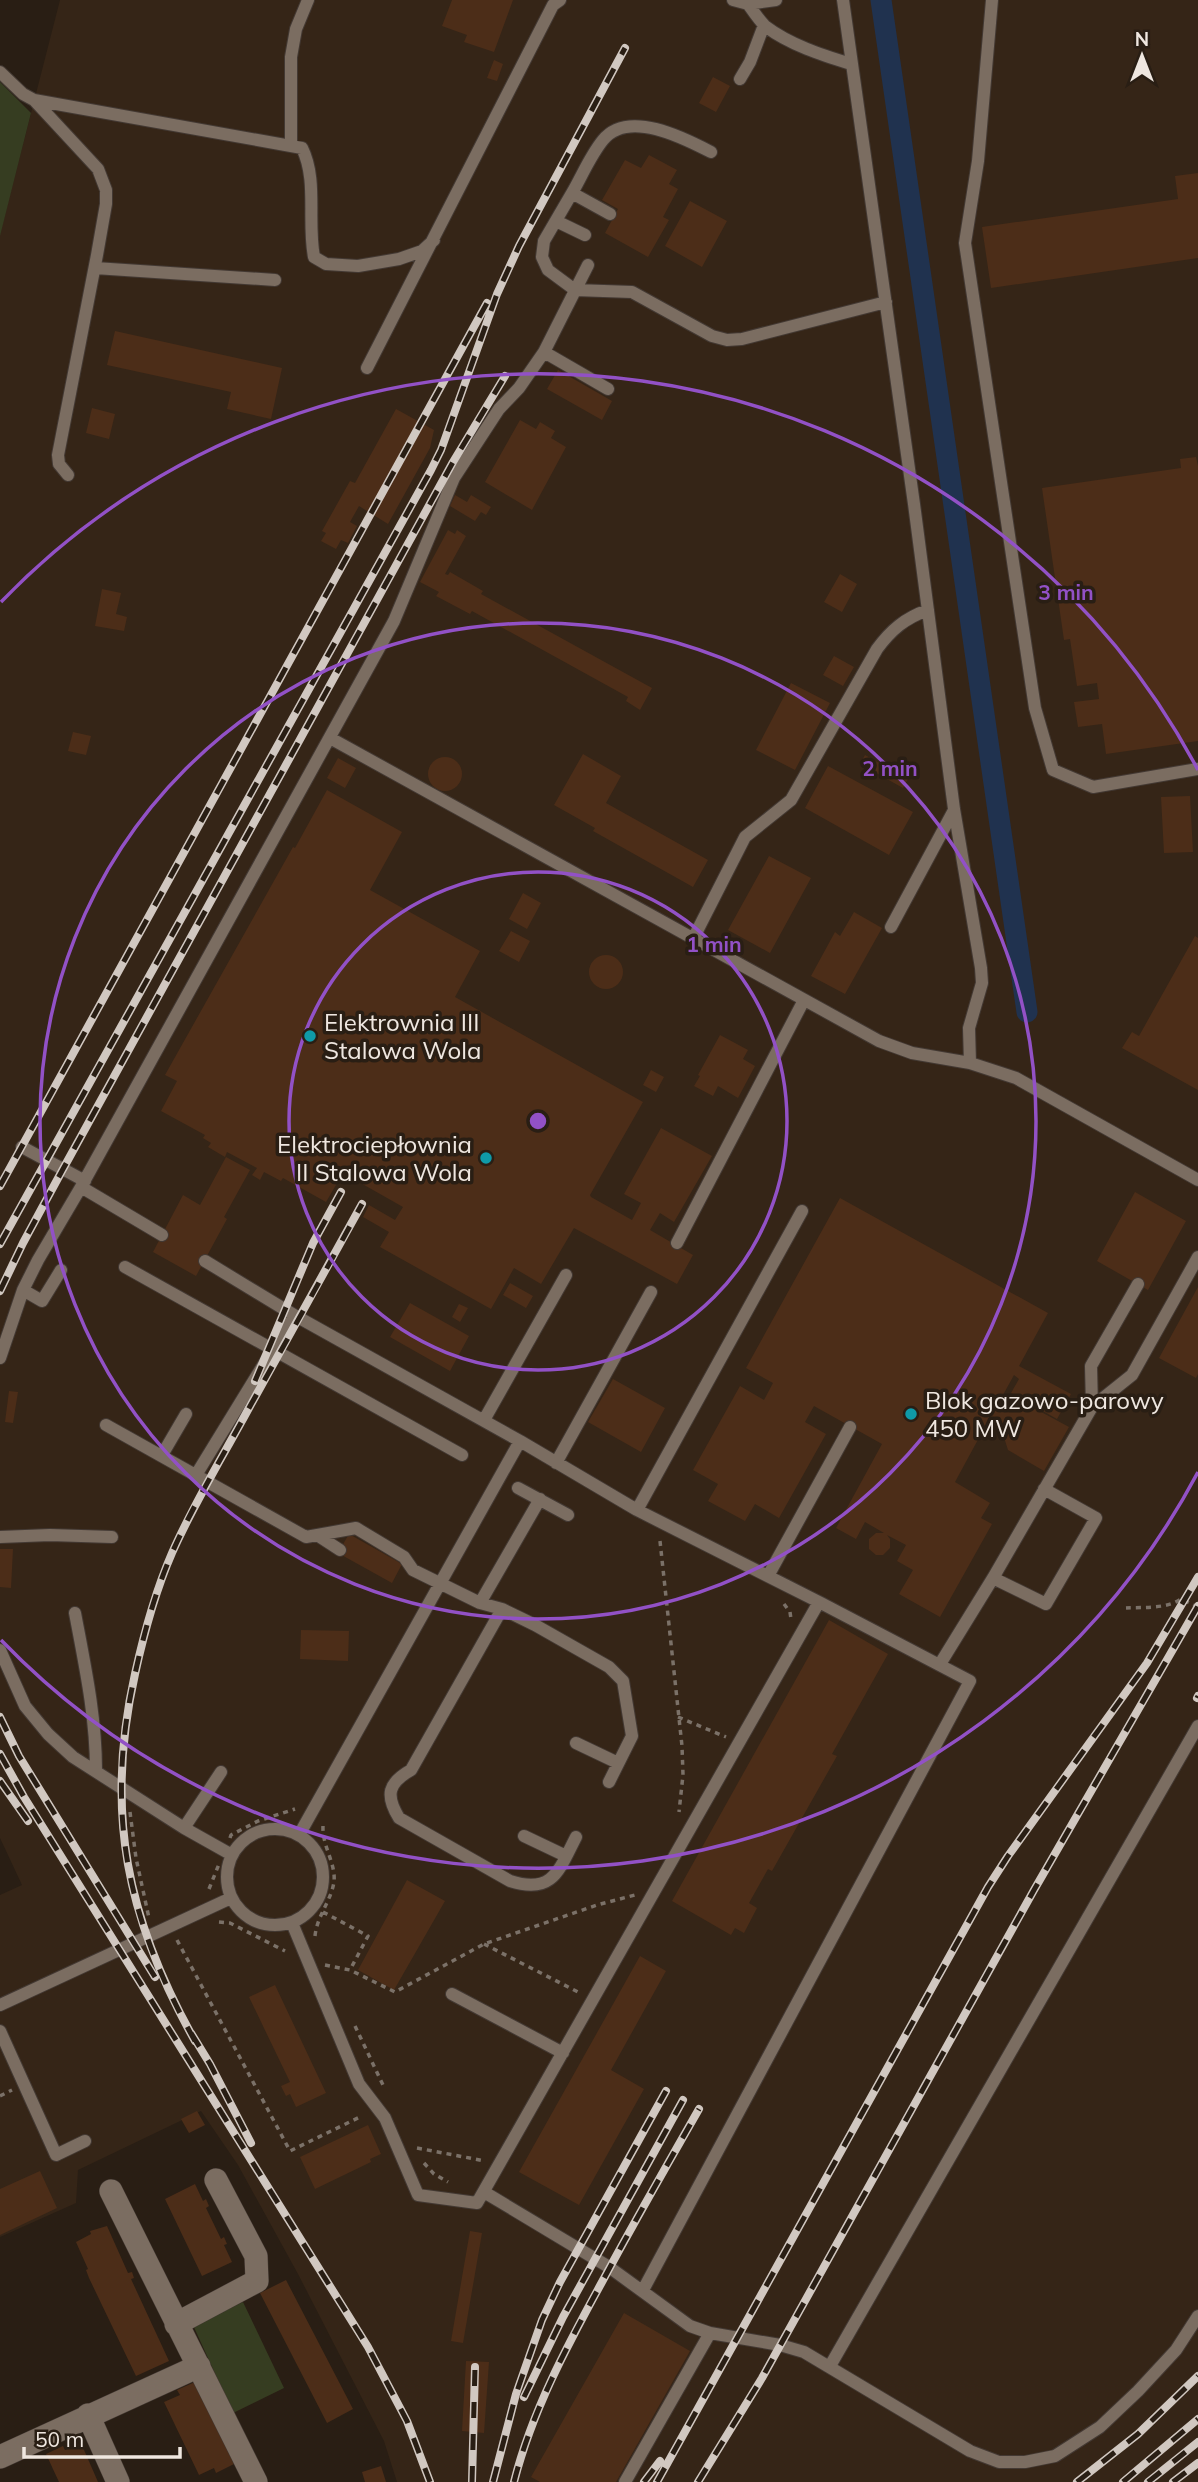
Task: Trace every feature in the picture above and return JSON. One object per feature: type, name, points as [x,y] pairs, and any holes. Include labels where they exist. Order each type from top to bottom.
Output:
[{"type":"street","points":[[176,2324],[257,2281],[256,2256],[216,2180]]},
{"type":"street","points":[[111,2191],[256,2482]]},
{"type":"street","points":[[0,2457],[199,2366]]},
{"type":"street","points":[[88,2415],[118,2482]]},
{"type":"lane","points":[[291,145],[291,57],[296,29],[308,0]]},
{"type":"lane","points":[[367,368],[554,5],[560,0]]},
{"type":"lane","points":[[733,0],[748,4],[776,0]]},
{"type":"lane","points":[[842,0],[886,302],[954,809],[981,968],[982,983],[969,1028],[970,1063]]},
{"type":"lane","points":[[992,0],[978,162],[965,243],[1035,708],[1053,770],[1093,787],[1198,769]]},
{"type":"lane","points":[[748,4],[764,25],[822,55],[851,64]]},
{"type":"lane","points":[[740,79],[764,25]]},
{"type":"lane","points":[[0,72],[23,94],[34,100],[98,169],[106,190],[95,268],[58,454],[59,464],[68,475]]},
{"type":"lane","points":[[34,100],[302,148],[309,162],[314,257],[326,264],[358,266],[399,259],[422,251],[434,240]]},
{"type":"lane","points":[[711,152],[684,138],[653,128],[618,129],[604,139],[544,241],[542,257],[548,270],[575,290],[632,292],[712,336],[727,340],[742,339],[886,302]]},
{"type":"lane","points":[[572,193],[610,214]]},
{"type":"lane","points":[[556,221],[585,235]]},
{"type":"lane","points":[[0,1358],[23,1290],[38,1260],[83,1184],[394,621],[454,478],[499,408],[519,388],[544,352],[588,265]]},
{"type":"lane","points":[[95,268],[275,280]]},
{"type":"lane","points":[[544,352],[608,389]]},
{"type":"lane","points":[[694,939],[745,837],[791,800],[877,649],[892,630],[912,616],[928,610]]},
{"type":"lane","points":[[330,738],[879,1041],[912,1052],[970,1063],[1016,1078],[1198,1180]]},
{"type":"lane","points":[[891,927],[954,809]]},
{"type":"lane","points":[[677,1243],[804,1000]]},
{"type":"lane","points":[[22,1147],[162,1235]]},
{"type":"lane","points":[[637,1510],[802,1211]]},
{"type":"lane","points":[[940,1664],[1092,1406],[1132,1375],[1198,1257]]},
{"type":"lane","points":[[205,1261],[637,1510],[970,1681],[643,2290]]},
{"type":"lane","points":[[125,1267],[462,1455]]},
{"type":"lane","points":[[23,1290],[43,1301],[61,1270]]},
{"type":"lane","points":[[484,1420],[566,1275]]},
{"type":"lane","points":[[1092,1406],[1091,1366],[1138,1284]]},
{"type":"lane","points":[[556,1463],[651,1292]]},
{"type":"lane","points":[[196,1475],[295,1315]]},
{"type":"lane","points":[[162,1455],[186,1414]]},
{"type":"lane","points":[[106,1425],[306,1537],[356,1528],[404,1557],[413,1570],[480,1604],[502,1609],[535,1625],[609,1667],[623,1681],[632,1736],[609,1782]]},
{"type":"lane","points":[[768,1576],[850,1427]]},
{"type":"lane","points":[[299,1835],[520,1441]]},
{"type":"lane","points":[[519,1488],[568,1515]]},
{"type":"lane","points":[[993,1578],[1046,1604],[1096,1518],[1044,1489]]},
{"type":"lane","points":[[480,1604],[540,1499]]},
{"type":"lane","points":[[317,1535],[340,1550]]},
{"type":"lane","points":[[0,1537],[112,1537]]},
{"type":"lane","points":[[292,1923],[359,2084],[386,2118],[418,2195],[477,2203],[819,1602]]},
{"type":"lane","points":[[502,1609],[411,1770],[397,1778],[390,1793],[392,1807],[399,1818],[510,1881],[526,1886],[552,1879],[576,1837]]},
{"type":"lane","points":[[75,1614],[90,1689],[96,1770]]},
{"type":"lane","points":[[0,1650],[15,1685],[33,1715],[48,1734],[73,1757],[228,1853]]},
{"type":"lane","points":[[830,2366],[1198,1726]]},
{"type":"lane","points":[[576,1742],[618,1763]]},
{"type":"lane","points":[[184,1828],[221,1772]]},
{"type":"lane","points":[[278,1829],[299,1835],[312,1845],[320,1858],[324,1873],[322,1889],[316,1903],[306,1915],[292,1923],[264,1925],[251,1919],[231,1898],[227,1877],[228,1853],[256,1833],[278,1829]]},
{"type":"lane","points":[[524,1836],[566,1856]]},
{"type":"lane","points":[[0,2005],[231,1898]]},
{"type":"lane","points":[[452,1994],[562,2053]]},
{"type":"lane","points":[[0,2031],[36,2108],[44,2136],[56,2155],[85,2141]]},
{"type":"lane","points":[[484,2192],[643,2290],[681,2320],[710,2333],[780,2345],[803,2352],[970,2451],[999,2462],[1025,2462],[1055,2456],[1100,2427],[1176,2350],[1198,2316]]},
{"type":"lane","points":[[625,2482],[710,2333]]},
{"type":"path","points":[[659,1530],[683,1775],[678,1819]]},
{"type":"path","points":[[778,1597],[790,1612],[792,1624]]},
{"type":"path","points":[[1126,1608],[1176,1603],[1181,1599],[1198,1607]]},
{"type":"path","points":[[678,1717],[728,1737]]},
{"type":"path","points":[[128,1792],[136,1858],[150,1922],[142,1925]]},
{"type":"path","points":[[206,1894],[228,1853],[231,1835],[248,1825],[297,1809]]},
{"type":"path","points":[[318,1946],[315,1934],[334,1880],[322,1837],[323,1822]]},
{"type":"path","points":[[213,1924],[230,1923],[285,1951],[349,1970],[395,1992],[484,1944],[597,1905],[640,1894],[634,1905]]},
{"type":"path","points":[[323,1912],[368,1936],[349,1970]]},
{"type":"path","points":[[186,1936],[177,1940],[290,2151],[364,2116],[371,2119],[386,2118]]},
{"type":"path","points":[[484,1944],[583,1995]]},
{"type":"path","points":[[322,1956],[332,1977]]},
{"type":"path","points":[[355,2026],[383,2086]]},
{"type":"path","points":[[415,2153],[411,2147],[489,2162],[485,2169]]},
{"type":"path","points":[[420,2159],[435,2174],[456,2186]]},
{"type":"shaded area","points":[[60,0],[1198,0],[1198,2482],[397,2482],[384,2441],[298,2274],[238,2165],[201,2111],[78,2170],[76,2203],[0,2237],[0,1895],[22,1885],[0,1838],[0,234]]},
{"type":"green space","points":[[0,82],[31,113],[0,236]]},
{"type":"green space","points":[[243,2302],[284,2388],[233,2413],[193,2325]]},
{"type":"building","points":[[452,0],[513,0],[494,52],[464,42],[467,35],[442,26]]},
{"type":"building","points":[[494,60],[503,64],[497,81],[487,78]]},
{"type":"building","points":[[713,77],[730,86],[716,112],[699,103]]},
{"type":"building","points":[[649,155],[677,170],[669,184],[678,189],[663,217],[669,220],[648,257],[605,233],[618,209],[602,200],[625,160],[641,168]]},
{"type":"building","points":[[1198,173],[1198,258],[991,288],[982,227],[1178,199],[1175,176]]},
{"type":"building","points":[[690,201],[727,221],[702,267],[665,246]]},
{"type":"building","points":[[115,331],[282,368],[271,419],[227,409],[231,392],[107,365]]},
{"type":"building","points":[[558,370],[612,401],[602,420],[547,389]]},
{"type":"building","points":[[92,408],[115,414],[109,439],[86,433]]},
{"type":"building","points":[[396,409],[434,430],[430,448],[388,524],[359,506],[350,522],[357,526],[348,543],[341,540],[336,549],[321,541],[326,533],[322,531],[350,481],[355,483]]},
{"type":"building","points":[[520,420],[536,429],[540,422],[555,431],[551,438],[566,447],[532,510],[485,482]]},
{"type":"building","points":[[1196,457],[1198,741],[1106,754],[1102,724],[1078,727],[1074,702],[1099,699],[1097,683],[1077,686],[1070,639],[1064,640],[1042,488],[1181,468],[1180,459]]},
{"type":"building","points":[[455,495],[467,502],[471,495],[491,507],[486,515],[481,512],[475,521],[450,506]]},
{"type":"building","points":[[448,530],[455,534],[457,530],[466,536],[445,574],[450,572],[483,591],[481,594],[652,688],[640,710],[626,701],[628,697],[472,611],[470,614],[436,596],[439,592],[420,582]]},
{"type":"building","points":[[840,574],[857,584],[842,612],[824,602]]},
{"type":"building","points":[[102,589],[121,593],[116,614],[127,617],[124,631],[95,626]]},
{"type":"building","points":[[834,656],[854,667],[843,686],[823,675]]},
{"type":"building","points":[[791,683],[830,703],[795,770],[756,750]]},
{"type":"building","points":[[73,732],[91,736],[86,755],[68,751]]},
{"type":"building","points":[[583,754],[621,776],[606,803],[708,860],[693,887],[593,831],[595,828],[554,805]]},
{"type":"building","points":[[865,755],[908,779],[903,788],[860,764]]},
{"type":"building","points":[[445,757],[457,762],[462,774],[457,786],[445,791],[433,786],[428,774],[433,762]]},
{"type":"building","points":[[338,758],[356,768],[345,788],[327,778]]},
{"type":"building","points":[[828,766],[913,812],[889,855],[805,808]]},
{"type":"building","points":[[327,790],[402,832],[370,890],[480,951],[455,997],[643,1102],[591,1197],[632,1220],[641,1203],[624,1194],[661,1128],[712,1156],[674,1222],[660,1213],[650,1230],[693,1255],[677,1284],[574,1228],[541,1284],[514,1268],[491,1309],[380,1247],[389,1232],[363,1217],[369,1205],[395,1220],[403,1207],[343,1173],[326,1202],[283,1178],[281,1181],[264,1172],[260,1180],[252,1175],[257,1168],[227,1152],[225,1157],[208,1147],[211,1143],[203,1138],[205,1135],[161,1111],[177,1081],[165,1075]]},
{"type":"building","points":[[1190,796],[1193,852],[1164,853],[1161,797]]},
{"type":"building","points":[[769,856],[811,878],[770,953],[728,930]]},
{"type":"building","points":[[523,893],[541,903],[527,929],[509,919]]},
{"type":"building","points":[[854,912],[882,928],[845,994],[811,976],[835,932],[840,936]]},
{"type":"building","points":[[511,931],[530,941],[519,962],[499,951]]},
{"type":"building","points":[[1195,936],[1198,938],[1198,1090],[1122,1048],[1132,1032],[1139,1036]]},
{"type":"building","points":[[606,955],[618,960],[623,972],[618,984],[606,989],[594,984],[589,972],[594,960]]},
{"type":"building","points":[[720,1035],[748,1050],[743,1059],[755,1066],[738,1098],[718,1086],[713,1096],[694,1086]]},
{"type":"building","points":[[651,1070],[664,1077],[656,1092],[643,1085]]},
{"type":"building","points":[[226,1157],[250,1170],[196,1276],[153,1252],[183,1195],[200,1205]]},
{"type":"building","points":[[1135,1192],[1186,1221],[1148,1290],[1097,1261]]},
{"type":"building","name":"Blok gazowo-parowy 450 MW","points":[[840,1198],[1048,1313],[1019,1366],[1071,1394],[1057,1419],[1011,1393],[1019,1379],[1014,1375],[998,1404],[1013,1412],[1032,1407],[1069,1427],[1044,1471],[1008,1450],[1002,1431],[987,1423],[955,1482],[990,1503],[981,1518],[992,1524],[940,1617],[899,1594],[913,1570],[897,1561],[906,1545],[887,1535],[890,1548],[883,1555],[876,1555],[869,1549],[869,1539],[876,1533],[884,1533],[865,1522],[856,1539],[836,1528],[882,1444],[814,1406],[805,1422],[826,1434],[779,1518],[755,1504],[745,1521],[708,1501],[718,1484],[693,1470],[740,1386],[764,1400],[773,1383],[746,1368]]},
{"type":"building","points":[[510,1283],[533,1296],[526,1308],[503,1295]]},
{"type":"building","points":[[1198,1287],[1198,1374],[1196,1378],[1159,1358]]},
{"type":"building","points":[[410,1303],[469,1336],[450,1371],[390,1337]]},
{"type":"building","points":[[459,1304],[468,1308],[460,1322],[452,1317]]},
{"type":"building","points":[[613,1379],[665,1408],[641,1452],[588,1422]]},
{"type":"building","points":[[9,1391],[18,1392],[13,1423],[5,1422]]},
{"type":"building","points":[[349,1534],[402,1564],[392,1583],[338,1553]]},
{"type":"building","points":[[0,1549],[13,1549],[11,1588],[0,1587]]},
{"type":"building","points":[[829,1620],[888,1654],[832,1754],[837,1756],[772,1871],[768,1869],[749,1903],[757,1908],[744,1933],[735,1928],[731,1935],[672,1901]]},
{"type":"building","points":[[301,1630],[349,1631],[348,1661],[300,1659]]},
{"type":"building","points":[[407,1880],[445,1901],[394,1990],[358,1970]]},
{"type":"building","points":[[640,1956],[666,1971],[611,2070],[644,2089],[579,2205],[519,2172]]},
{"type":"building","points":[[275,1985],[326,2093],[296,2107],[290,2094],[286,2096],[281,2086],[290,2082],[249,1997]]},
{"type":"building","points":[[197,2111],[205,2125],[189,2133],[181,2119]]},
{"type":"building","points":[[368,2125],[381,2154],[370,2159],[371,2162],[315,2189],[300,2157]]},
{"type":"building","points":[[40,2171],[57,2208],[0,2235],[0,2189]]},
{"type":"building","points":[[195,2184],[203,2201],[206,2199],[209,2206],[206,2208],[221,2239],[224,2237],[227,2244],[224,2245],[232,2262],[202,2276],[165,2199]]},
{"type":"building","points":[[107,2226],[128,2273],[132,2272],[134,2278],[131,2279],[169,2361],[136,2376],[89,2278],[88,2269],[76,2242],[91,2234],[90,2231]]},
{"type":"building","points":[[470,2231],[482,2233],[463,2343],[451,2341]]},
{"type":"building","points":[[286,2280],[353,2409],[327,2423],[260,2293]]},
{"type":"building","points":[[624,2313],[690,2351],[616,2482],[540,2482],[531,2477]]},
{"type":"building","points":[[466,2361],[489,2362],[484,2433],[462,2431]]},
{"type":"building","points":[[195,2382],[234,2464],[216,2473],[214,2468],[199,2475],[164,2402],[180,2395],[177,2390]]},
{"type":"building","points":[[81,2443],[98,2482],[59,2482],[46,2454],[63,2446],[65,2450]]},
{"type":"building","points":[[381,2466],[386,2482],[365,2482],[362,2472]]},
{"type":"waterway","points":[[881,0],[1027,1012]]},
{"type":"railway","points":[[0,1244],[431,470],[441,450],[497,294],[519,246],[625,48]]},
{"type":"railway","points":[[0,1186],[487,303]]},
{"type":"railway","points":[[0,1291],[63,1169],[453,462],[505,376]]},
{"type":"railway","points":[[255,1381],[313,1243],[341,1192]]},
{"type":"railway","points":[[195,2041],[153,1952],[138,1908],[128,1864],[122,1819],[122,1773],[126,1724],[135,1674],[155,1598],[181,1534],[362,1204]]},
{"type":"railway","points":[[657,2482],[988,1887],[1147,1663],[1198,1577]]},
{"type":"railway","points":[[698,2482],[762,2378],[1034,1890],[1198,1606]]},
{"type":"railway","points":[[0,1717],[19,1756],[155,1977]]},
{"type":"railway","points":[[0,1754],[24,1797],[368,2347],[407,2421],[430,2482]]},
{"type":"railway","points":[[0,1781],[28,1821]]},
{"type":"railway","points":[[191,2033],[251,2143]]},
{"type":"railway","points":[[493,2482],[516,2394],[542,2320],[560,2282],[666,2091]]},
{"type":"railway","points":[[524,2397],[563,2317],[683,2100]]},
{"type":"railway","points":[[514,2482],[530,2430],[564,2355],[699,2109]]},
{"type":"railway","points":[[472,2482],[475,2367]]},
{"type":"railway","points":[[1077,2482],[1138,2434],[1198,2376]]},
{"type":"railway","points":[[1123,2482],[1198,2419]]},
{"type":"railway","points":[[1148,2482],[1198,2442]]},
{"type":"railway","points":[[644,2482],[660,2461]]},
{"type":"railway","points":[[1173,2482],[1198,2463]]},
{"type":"place","name":"Elektrownia III Stalowa Wola","points":[[310,1036]]},
{"type":"place","name":"Elektrociepłownia II Stalowa Wola","points":[[486,1158]]},
{"type":"place","name":"Blok gazowo-parowy 450 MW","points":[[911,1414]]}]
